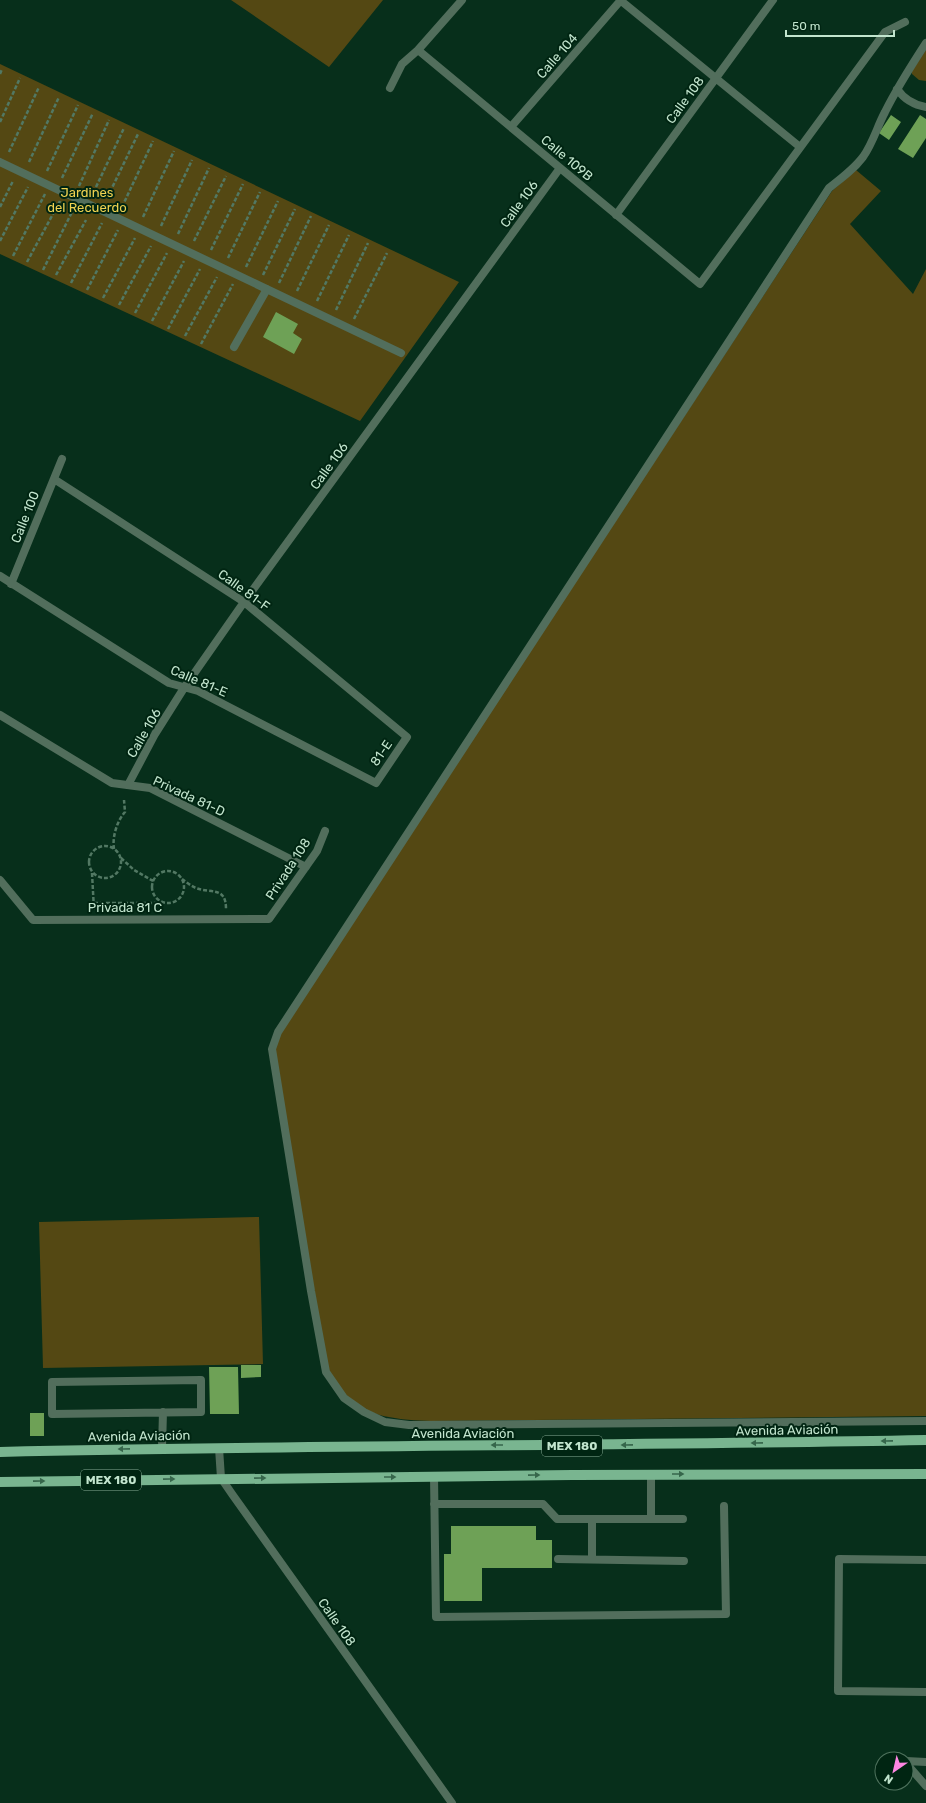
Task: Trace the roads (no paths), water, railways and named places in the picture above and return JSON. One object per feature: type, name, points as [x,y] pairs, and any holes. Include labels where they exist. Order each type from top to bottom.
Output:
[{"type":"main road","name":"Avenida Aviación","points":[[0,1452],[162,1448],[571,1446],[926,1440]]},
{"type":"main road","name":"MEX 180","points":[[0,1482],[221,1478],[651,1474],[926,1474]]},
{"type":"street","points":[[390,88],[402,64],[418,50],[462,0]]},
{"type":"street","points":[[621,0],[800,148],[885,32],[905,22]]},
{"type":"street","name":"Calle 104","points":[[511,127],[621,0]]},
{"type":"street","name":"Calle 108","points":[[616,215],[773,0]]},
{"type":"street","points":[[926,43],[897,89],[864,156],[852,170],[829,188],[278,1032],[272,1049],[311,1291],[326,1372],[344,1398],[364,1412],[385,1422],[409,1425],[926,1421]]},
{"type":"street","name":"Calle 109B","points":[[418,50],[700,284],[800,148]]},
{"type":"street","points":[[897,89],[908,101],[926,107]]},
{"type":"street","points":[[0,162],[401,353]]},
{"type":"street","name":"Calle 106","points":[[128,785],[155,734],[184,688],[244,602],[560,168]]},
{"type":"street","points":[[234,347],[267,289]]},
{"type":"street","name":"Calle 100","points":[[11,584],[62,459]]},
{"type":"street","name":"Calle 81-F","points":[[54,479],[244,602],[407,737]]},
{"type":"street","name":"Calle 81-E","points":[[0,576],[169,684],[198,691],[376,784]]},
{"type":"street","name":"Privada 81-D","points":[[0,715],[112,783],[150,788],[306,867]]},
{"type":"street","name":"81-E","points":[[376,784],[407,737]]},
{"type":"street","name":"Privada 108","points":[[269,919],[317,851],[325,831]]},
{"type":"street","name":"Privada 81 C","points":[[0,880],[33,920],[269,919]]},
{"type":"street","points":[[201,1380],[201,1412],[163,1412],[52,1414],[52,1382],[201,1380]]},
{"type":"street","points":[[162,1448],[163,1412]]},
{"type":"street","points":[[219,1448],[221,1478]]},
{"type":"street","points":[[651,1474],[651,1519]]},
{"type":"street","points":[[434,1476],[436,1617],[726,1614],[724,1506]]},
{"type":"street","name":"Calle 108","points":[[221,1478],[452,1803]]},
{"type":"street","points":[[434,1504],[543,1504],[557,1519],[683,1519]]},
{"type":"street","points":[[592,1519],[592,1559]]},
{"type":"street","points":[[558,1559],[684,1561]]},
{"type":"street","points":[[926,1560],[839,1559],[838,1691],[926,1692]]},
{"type":"street","points":[[914,1762],[926,1762]]},
{"type":"street","points":[[914,1772],[926,1786]]},
{"type":"park label","name":"Jardines del Recuerdo","points":[[87,200]]}]
